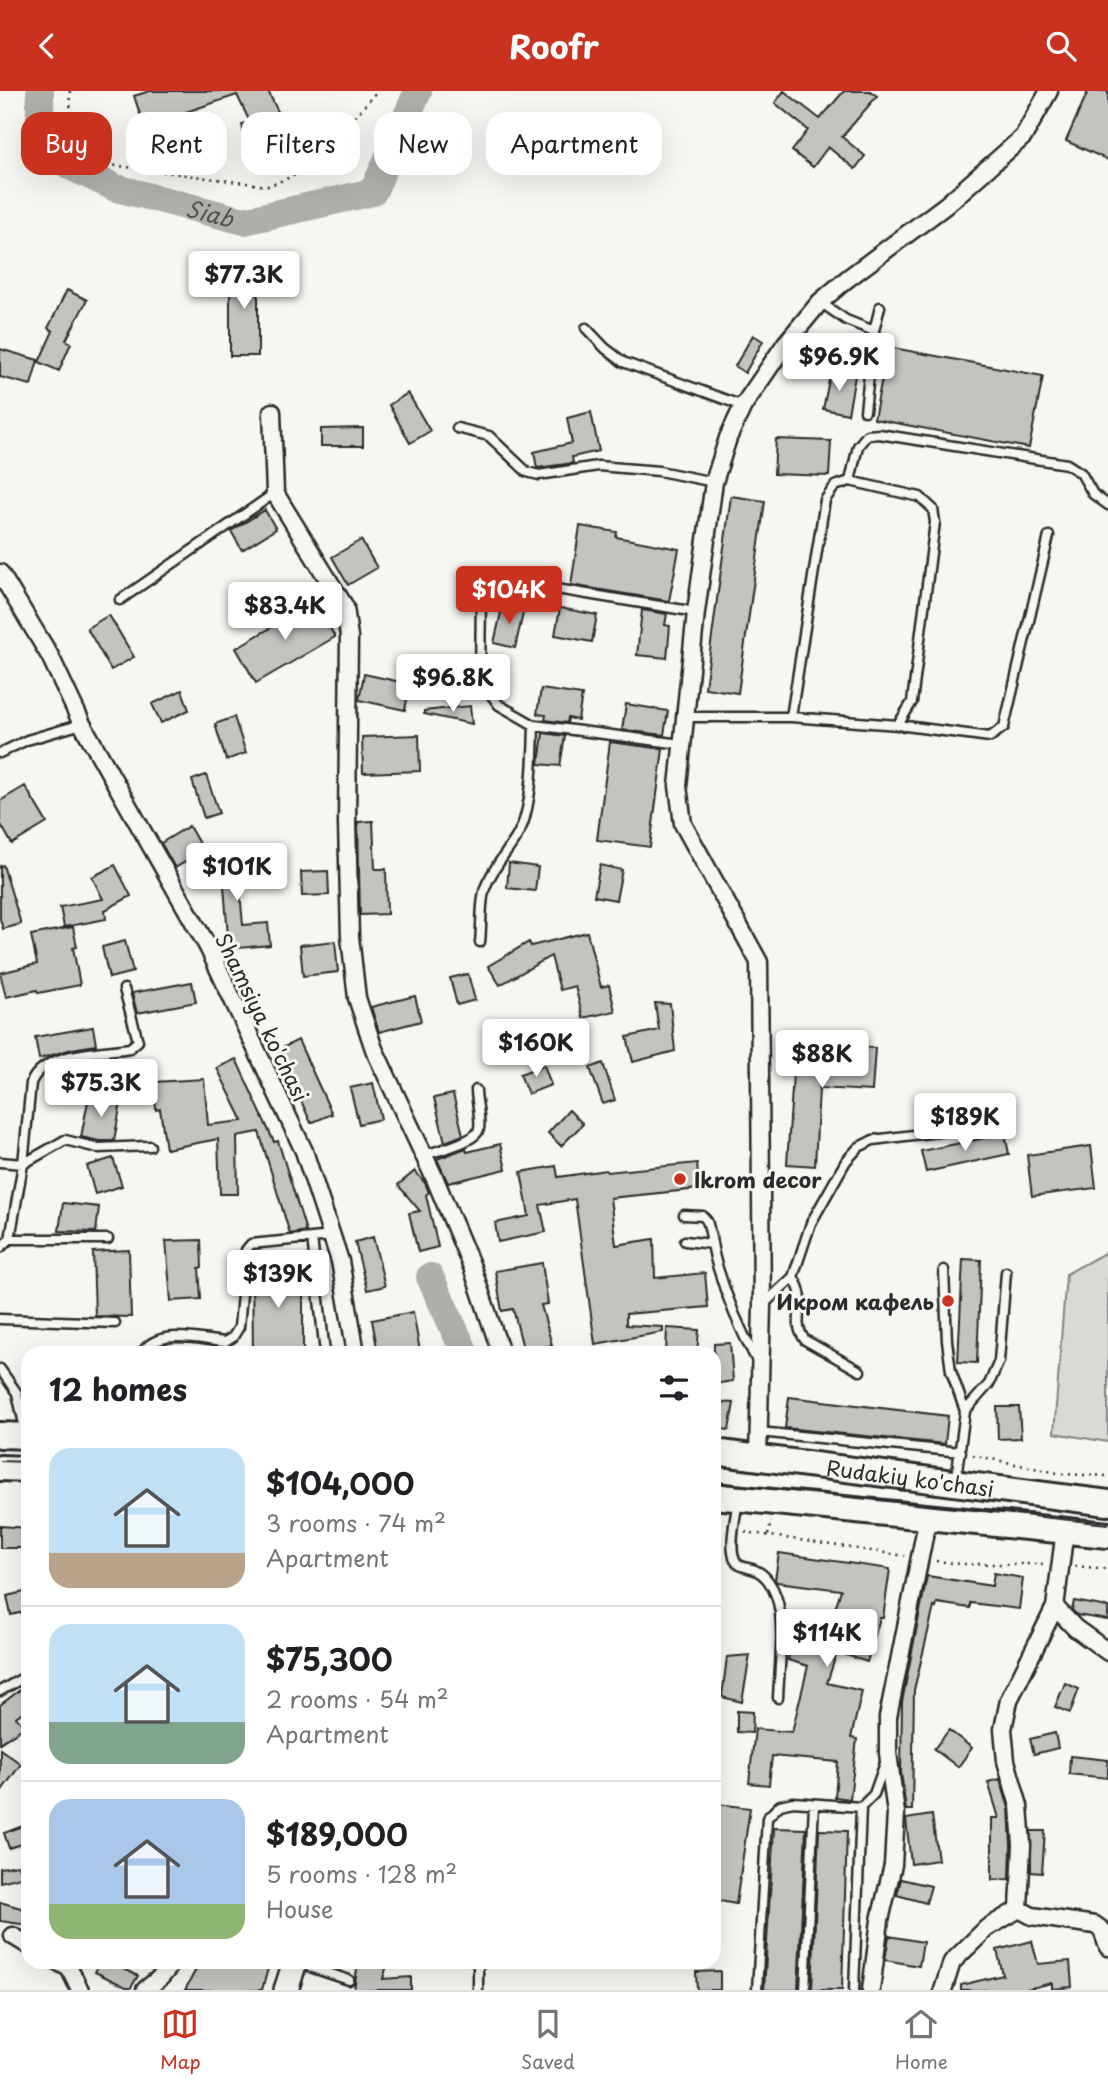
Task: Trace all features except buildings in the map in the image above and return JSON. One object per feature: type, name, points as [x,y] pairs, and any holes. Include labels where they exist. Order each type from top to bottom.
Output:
[{"type":"main road","points":[[0,1435],[21,1436]]},
{"type":"main road","name":"Rudakiy ko'chasi","points":[[721,1451],[759,1444],[956,1482],[1108,1503]]},
{"type":"main road","points":[[0,1468],[21,1469]]},
{"type":"main road","name":"Rudakiy ko'chasi","points":[[721,1496],[1108,1535]]},
{"type":"main road","points":[[286,1990],[293,1969]]},
{"type":"street","points":[[759,1444],[762,1306],[759,962],[683,824],[678,786],[696,612],[714,482],[728,437],[743,406],[786,343],[820,302],[946,205],[1023,137],[1049,91]]},
{"type":"street","points":[[272,412],[275,493],[345,607],[349,637],[347,823],[350,937],[357,998],[374,1049],[424,1155],[472,1267],[499,1346]]},
{"type":"street","name":"Shamsiya ko'chasi","points":[[0,573],[50,656],[82,724],[208,947],[304,1151],[340,1261],[355,1346]]},
{"type":"street","points":[[871,1990],[880,1920],[893,1865],[896,1813],[888,1753],[888,1717],[928,1517]]},
{"type":"street","points":[[1019,1909],[1023,1845],[1019,1806],[1006,1761],[1003,1729],[1009,1700],[1055,1607],[1065,1530]]},
{"type":"street","points":[[1055,1607],[1076,1628],[1108,1652]]},
{"type":"street","points":[[1019,1909],[1032,1916],[1095,1925],[1102,1930],[1108,1947]]},
{"type":"street","points":[[943,1990],[952,1962],[987,1928],[1019,1909]]},
{"type":"street","points":[[13,1937],[21,1941]]},
{"type":"street","points":[[70,1969],[80,1990]]},
{"type":"street","points":[[145,1990],[167,1969]]},
{"type":"lane","points":[[820,302],[846,320],[874,331]]},
{"type":"lane","points":[[865,411],[874,331],[880,307]]},
{"type":"lane","points":[[586,328],[604,348],[623,362],[743,406]]},
{"type":"lane","points":[[457,428],[489,436],[527,473],[539,475],[598,466],[659,471],[714,482]]},
{"type":"lane","points":[[850,481],[858,446],[867,435],[879,434],[1067,464],[1081,473],[1093,494],[1108,505]]},
{"type":"lane","points":[[791,717],[825,500],[835,486],[850,481],[920,497],[933,509],[935,522],[912,702],[898,725]]},
{"type":"lane","points":[[120,600],[275,493]]},
{"type":"lane","points":[[684,716],[791,717],[898,725],[990,737],[1004,727],[1049,536]]},
{"type":"lane","points":[[681,744],[534,725],[499,705],[480,680],[481,594],[489,584],[502,580],[696,612]]},
{"type":"lane","points":[[0,753],[27,740],[82,724]]},
{"type":"lane","points":[[480,942],[484,890],[497,865],[515,842],[525,818],[532,778],[534,725]]},
{"type":"lane","points":[[10,1240],[23,1164],[31,1083],[35,1073],[47,1063],[60,1058],[130,1048],[138,1041],[124,989]]},
{"type":"lane","points":[[424,1155],[469,1140],[476,1135],[479,1129],[476,1090]]},
{"type":"lane","points":[[762,1306],[793,1277],[811,1223],[846,1161],[859,1147],[873,1140],[993,1125]]},
{"type":"lane","points":[[0,1162],[23,1164],[65,1140],[99,1148],[150,1146]]},
{"type":"lane","points":[[684,1215],[703,1216],[707,1221],[716,1262],[740,1331],[761,1366]]},
{"type":"lane","points":[[147,1346],[162,1337],[225,1342],[233,1337],[239,1327],[246,1250],[251,1244],[332,1236]]},
{"type":"lane","points":[[312,1238],[324,1346]]},
{"type":"lane","points":[[0,1248],[10,1240],[108,1239]]},
{"type":"lane","points":[[685,1241],[712,1244]]},
{"type":"lane","points":[[944,1271],[951,1371],[965,1411],[956,1482]]},
{"type":"lane","points":[[965,1411],[989,1384],[999,1361],[1006,1272]]},
{"type":"lane","points":[[793,1277],[800,1288],[802,1300],[799,1333],[805,1340],[860,1371]]},
{"type":"lane","points":[[0,1319],[115,1323]]},
{"type":"lane","points":[[0,1369],[17,1393],[21,1410]]},
{"type":"lane","points":[[759,1444],[961,1452]]},
{"type":"lane","points":[[739,1497],[733,1553],[736,1562],[759,1571],[772,1586],[778,1599],[781,1618],[778,1698]]},
{"type":"lane","points":[[0,1691],[21,1679]]},
{"type":"lane","points":[[854,1990],[861,1807],[874,1794],[888,1753]]},
{"type":"lane","points":[[757,1990],[767,1818],[780,1805],[793,1803],[861,1807]]},
{"type":"lane","points":[[805,1990],[814,1804]]},
{"type":"lane","points":[[316,1969],[349,1980]]},
{"type":"lane","points":[[478,1969],[478,1990]]},
{"type":"path","points":[[70,91],[68,101],[78,129],[111,166],[268,186],[326,163],[339,135],[377,91]]},
{"type":"path","points":[[961,1452],[1062,1474],[1108,1476]]},
{"type":"path","points":[[734,1532],[961,1564],[1062,1565],[1108,1569]]},
{"type":"shaded area","points":[[1108,1251],[1108,1442],[1054,1433],[1066,1274]]},
{"type":"waterway","name":"Siab","points":[[40,91],[40,138],[70,166],[116,188],[244,221],[373,192],[418,91]]},
{"type":"waterway","points":[[430,1277],[462,1346]]},
{"type":"tram line","points":[[0,1461],[21,1462]]},
{"type":"tram line","points":[[721,1484],[1108,1524]]},
{"type":"place","name":"Ikrom decor","points":[[680,1179]]},
{"type":"place","name":"Икром кафель","points":[[948,1301]]}]
